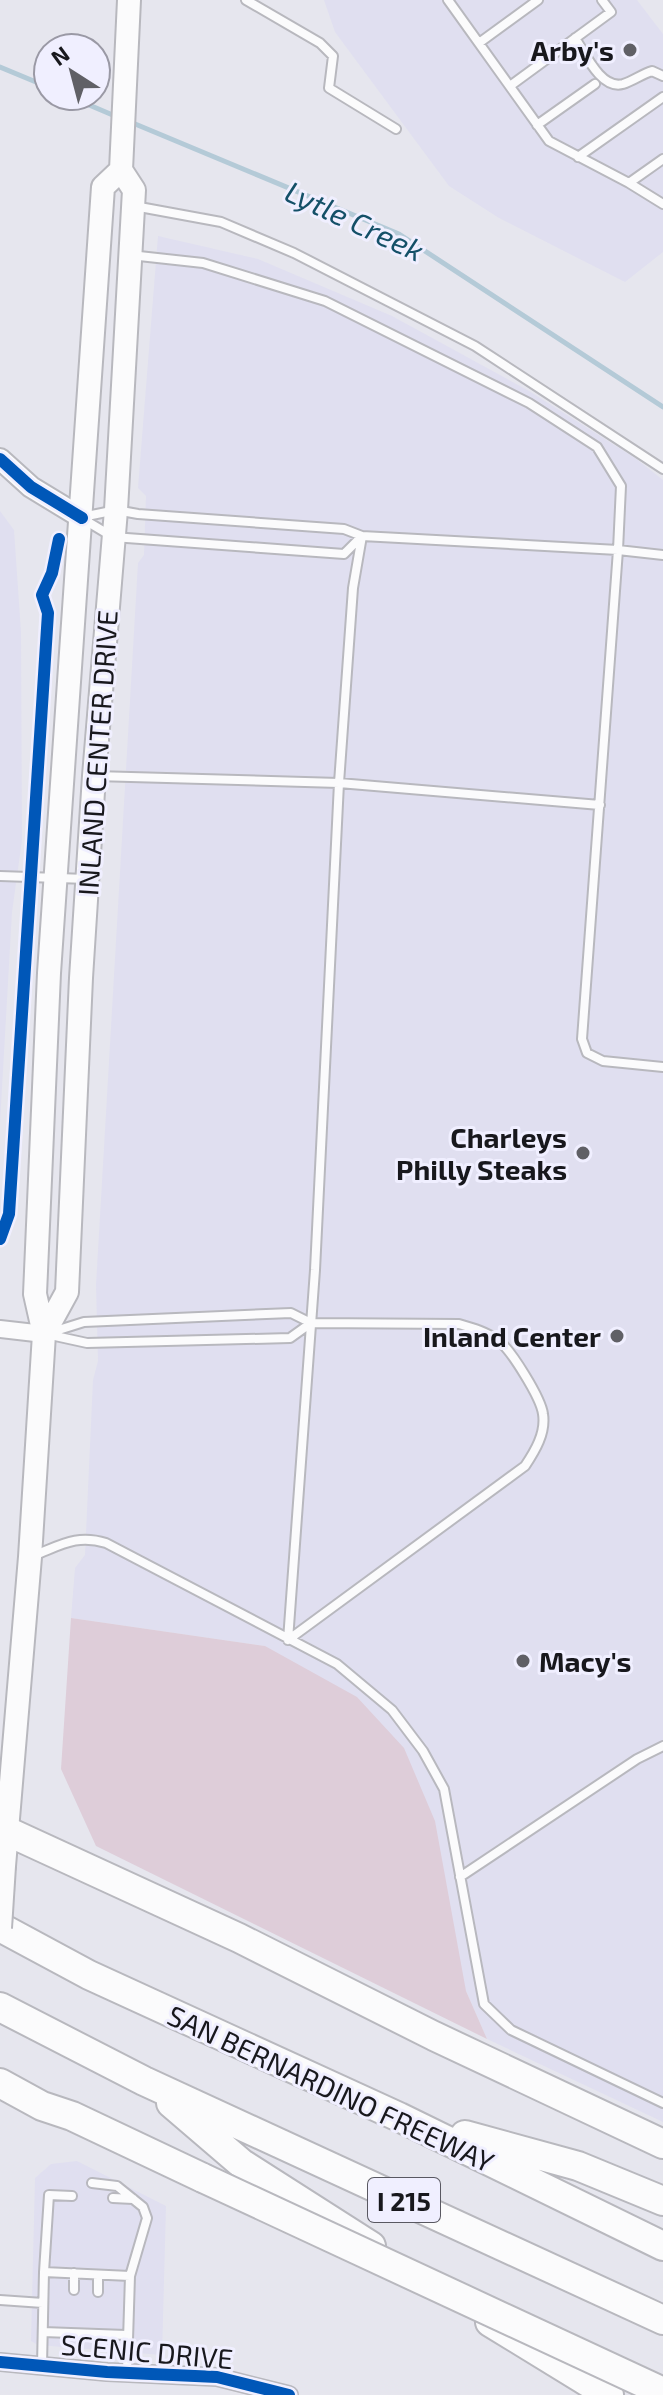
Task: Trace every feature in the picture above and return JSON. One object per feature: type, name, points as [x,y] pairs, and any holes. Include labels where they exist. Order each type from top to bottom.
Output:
[{"type":"highway","points":[[3,1829],[239,1938],[434,2036],[663,2144]]},
{"type":"highway","name":"SAN BERNARDINO FREEWAY","points":[[0,1928],[89,1975],[399,2117],[663,2246]]},
{"type":"highway","name":"I 215","points":[[0,2007],[144,2081],[663,2320]]},
{"type":"highway","points":[[144,2081],[241,2163],[609,2395]]},
{"type":"highway","points":[[0,2083],[42,2106],[72,2116],[663,2392]]},
{"type":"highway","points":[[399,2117],[578,2166],[663,2201]]},
{"type":"main road","name":"INLAND CENTER DRIVE","points":[[44,1334],[67,1292],[94,776],[116,510],[134,190],[121,170],[129,0]]},
{"type":"main road","name":"INLAND CENTER DRIVE","points":[[0,1928],[3,1829],[30,1557],[44,1334],[35,1294],[55,877],[103,187],[121,170]]},
{"type":"street","points":[[0,459],[31,487],[82,518]]},
{"type":"street","points":[[0,1329],[44,1334]]},
{"type":"street","name":"SCENIC DRIVE","points":[[0,2362],[217,2377],[289,2395]]},
{"type":"lane","points":[[246,0],[320,43],[333,56],[329,88],[396,129]]},
{"type":"lane","points":[[448,0],[549,141],[663,204]]},
{"type":"lane","points":[[479,43],[538,0]]},
{"type":"lane","points":[[510,86],[611,12],[602,0]]},
{"type":"lane","points":[[575,38],[601,77],[610,84],[623,84],[652,71],[663,76]]},
{"type":"lane","points":[[537,125],[595,84]]},
{"type":"lane","points":[[578,157],[663,97]]},
{"type":"lane","points":[[629,183],[663,159]]},
{"type":"lane","points":[[133,206],[221,222],[294,253],[475,346],[663,469]]},
{"type":"lane","points":[[130,255],[203,263],[325,301],[529,403],[597,447],[621,486],[582,1039],[587,1053],[603,1061],[663,1067]]},
{"type":"lane","points":[[82,518],[116,510],[344,529],[362,536],[663,555]]},
{"type":"lane","points":[[82,518],[113,537],[344,554],[362,536]]},
{"type":"lane","points":[[288,1640],[311,1323],[339,783],[353,588],[362,536]]},
{"type":"lane","points":[[94,776],[339,783],[600,805]]},
{"type":"lane","points":[[0,876],[88,879]]},
{"type":"lane","points":[[44,1334],[84,1322],[291,1313],[311,1323],[459,1324],[478,1329],[501,1342],[534,1389],[544,1416],[538,1445],[525,1466],[288,1640]]},
{"type":"lane","points":[[44,1334],[87,1343],[290,1338],[311,1323]]},
{"type":"lane","points":[[30,1557],[78,1539],[89,1538],[106,1543],[337,1664],[364,1685],[392,1710],[423,1751],[444,1789],[484,2004],[511,2030],[663,2103]]},
{"type":"lane","points":[[460,1877],[637,1759],[663,1746]]},
{"type":"lane","points":[[92,2183],[117,2186],[143,2207],[147,2218],[130,2276],[127,2372]]},
{"type":"lane","points":[[42,2366],[49,2195],[72,2196]]},
{"type":"lane","points":[[113,2198],[133,2199]]},
{"type":"lane","points":[[44,2272],[130,2276]]},
{"type":"lane","points":[[74,2273],[74,2290]]},
{"type":"lane","points":[[98,2275],[98,2292]]},
{"type":"lane","points":[[0,2300],[43,2303]]},
{"type":"lane","points":[[70,2333],[71,2321]]},
{"type":"lane","points":[[94,2323],[94,2334]]},
{"type":"lane","points":[[43,2332],[126,2335]]},
{"type":"shaded area","points":[[324,0],[637,0],[663,34],[663,252],[625,282],[499,218],[449,186],[335,32]]},
{"type":"shaded area","points":[[158,236],[258,259],[392,316],[529,391],[635,458],[663,480],[663,2122],[487,2039],[466,1991],[265,1646],[71,1618],[75,1568],[85,1555],[93,1380],[98,1361],[96,1285],[138,563],[144,555],[146,496],[138,488]]},
{"type":"shaded area","points":[[0,511],[14,530],[21,632],[22,840],[12,912],[0,1123]]},
{"type":"shaded area","points":[[71,1618],[265,1646],[357,1697],[404,1748],[435,1821],[466,1991],[487,2039],[96,1846],[61,1769]]},
{"type":"shaded area","points":[[77,2161],[166,2206],[162,2355],[38,2345],[31,2341],[35,2178],[51,2164]]},
{"type":"waterway","name":"Lytle Creek","points":[[0,67],[32,80]]},
{"type":"waterway","name":"Lytle Creek","points":[[106,112],[115,116]]},
{"type":"waterway","name":"Lytle Creek","points":[[128,121],[399,234],[663,407]]},
{"type":"cycle path","points":[[0,459],[31,487],[82,518]]},
{"type":"cycle path","points":[[0,1239],[9,1214],[48,613],[42,595],[52,573],[59,539]]},
{"type":"cycle path","points":[[0,2362],[107,2372],[217,2377],[289,2395]]},
{"type":"place","name":"Arby's","points":[[630,50]]},
{"type":"place","name":"Charleys Philly Steaks","points":[[583,1153]]},
{"type":"place","name":"Inland Center","points":[[617,1336]]},
{"type":"place","name":"Macy's","points":[[523,1661]]}]
